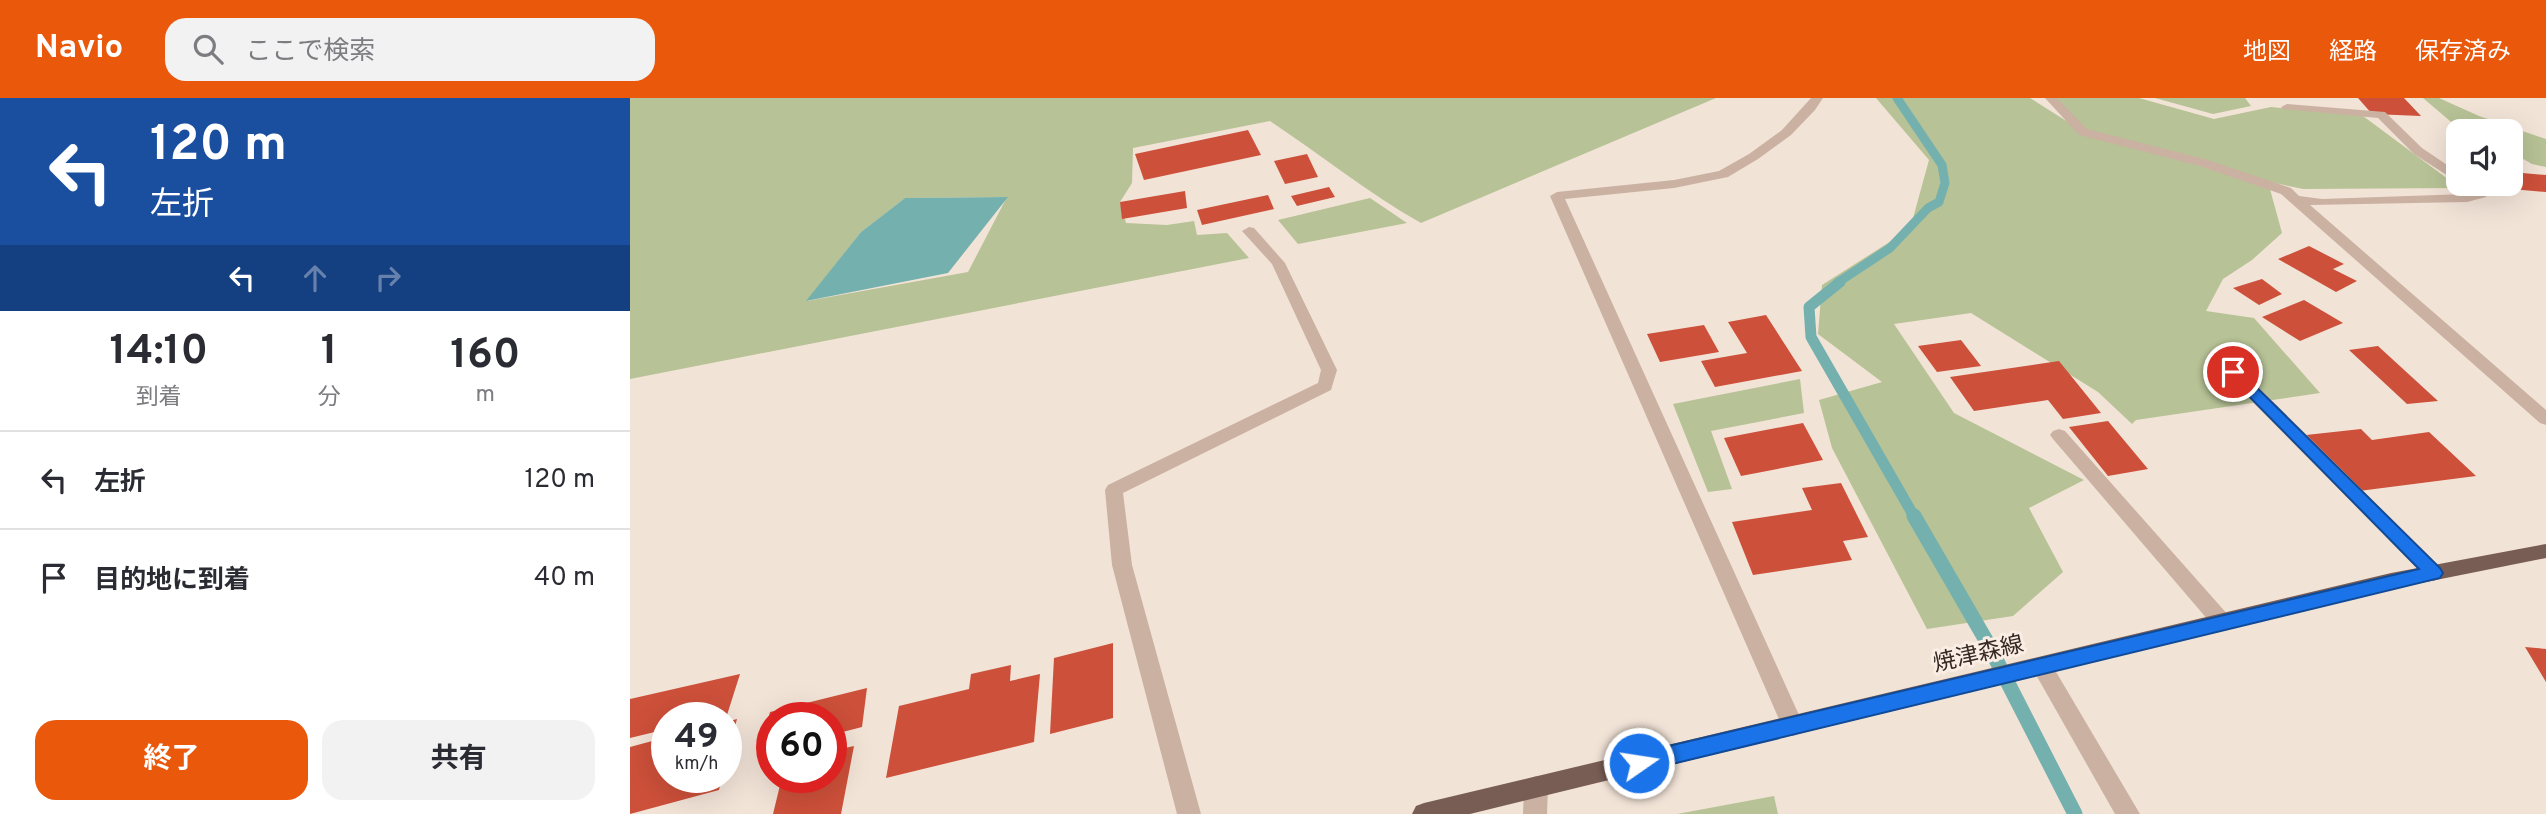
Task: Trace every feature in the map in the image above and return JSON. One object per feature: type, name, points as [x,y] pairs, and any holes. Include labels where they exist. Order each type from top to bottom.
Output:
[{"type":"main road","name":"焼津森線","points":[[1424,814],[2222,622],[2434,573],[2545,553]]},
{"type":"street","points":[[1793,726],[1557,196],[1715,177],[1791,130],[1813,109],[1817,98]]},
{"type":"street","points":[[2052,99],[2083,132],[2230,172],[2286,191],[2546,419]]},
{"type":"street","points":[[2287,107],[2381,115],[2418,151],[2446,170]]},
{"type":"street","points":[[2295,199],[2322,203],[2474,196]]},
{"type":"street","points":[[1189,814],[1122,565],[1114,490],[1325,386],[1329,370],[1278,263],[1249,231]]},
{"type":"street","points":[[2215,354],[2434,573]]},
{"type":"street","points":[[2060,435],[2222,622]]},
{"type":"street","points":[[2042,666],[2128,814]]},
{"type":"street","points":[[1535,814],[1536,787]]},
{"type":"green space","points":[[630,98],[1716,98],[1421,223],[1363,187],[1270,121],[1133,148],[1132,183],[1120,202],[1126,223],[1167,225],[1194,221],[1197,235],[1227,233],[1249,258],[630,379]],"holes":[[[1007,197],[968,272],[807,301],[861,232],[905,198]]]},
{"type":"green space","points":[[1876,98],[2030,98],[2079,129],[2051,98],[2139,98],[2214,119],[2271,107],[2363,116],[2446,178],[2446,188],[2303,189],[2246,177],[2270,189],[2282,233],[2252,260],[2223,279],[2206,311],[2254,318],[2320,393],[2136,420],[2132,424],[2098,392],[1971,313],[1894,324],[1954,413],[2084,480],[2029,508],[2063,572],[2013,616],[1927,629],[1832,448],[1819,400],[1882,382],[1818,334],[1822,285],[1910,229],[1929,160]]},
{"type":"green space","points":[[2155,98],[2245,98],[2251,106],[2213,114]]},
{"type":"green space","points":[[2423,98],[2439,98],[2488,119],[2448,119]]},
{"type":"green space","points":[[2523,131],[2546,139],[2546,167],[2523,159]]},
{"type":"green space","points":[[1370,198],[1407,223],[1298,244],[1278,220]]},
{"type":"green space","points":[[1800,379],[1804,413],[1711,431],[1732,489],[1708,492],[1673,404]]},
{"type":"green space","points":[[1774,796],[1778,814],[1677,814]]},
{"type":"water","points":[[1008,197],[948,273],[806,301],[861,232],[905,198]]},
{"type":"building","points":[[2358,98],[2404,98],[2421,116],[2372,114]]},
{"type":"building","points":[[1248,130],[1261,155],[1144,180],[1135,154]]},
{"type":"building","points":[[1307,154],[1318,177],[1285,184],[1274,161]]},
{"type":"building","points":[[2523,173],[2546,175],[2546,192],[2523,190]]},
{"type":"building","points":[[1329,187],[1335,197],[1297,206],[1291,196]]},
{"type":"building","points":[[1185,191],[1187,208],[1122,219],[1120,202]]},
{"type":"building","points":[[1268,195],[1274,209],[1202,225],[1197,210]]},
{"type":"building","points":[[2309,246],[2344,264],[2333,269],[2357,281],[2336,292],[2278,259]]},
{"type":"building","points":[[2262,279],[2282,294],[2259,305],[2233,288]]},
{"type":"building","points":[[2304,300],[2343,323],[2300,341],[2262,317]]},
{"type":"building","points":[[1766,315],[1802,371],[1715,387],[1701,361],[1747,353],[1728,322]]},
{"type":"building","points":[[1704,325],[1719,352],[1660,362],[1647,334]]},
{"type":"building","points":[[1961,340],[1981,366],[1937,372],[1918,346]]},
{"type":"building","points":[[2378,346],[2438,401],[2407,404],[2349,350]]},
{"type":"building","points":[[2059,361],[2101,413],[2063,419],[2048,400],[1974,411],[1950,377]]},
{"type":"building","points":[[2108,421],[2148,469],[2108,476],[2069,427]]},
{"type":"building","points":[[1803,423],[1823,460],[1741,476],[1724,438]]},
{"type":"building","points":[[2361,429],[2372,440],[2429,432],[2476,476],[2359,491],[2306,435]]},
{"type":"building","points":[[1841,483],[1868,537],[1843,541],[1852,560],[1753,575],[1732,522],[1812,510],[1802,488]]},
{"type":"building","points":[[1113,643],[1113,718],[1050,734],[1054,658]]},
{"type":"building","points":[[2525,647],[2546,649],[2546,682]]},
{"type":"building","points":[[1011,665],[1010,681],[1040,674],[1034,742],[886,778],[899,706],[969,689],[971,674]]},
{"type":"building","points":[[740,674],[731,702],[651,702],[651,733],[630,738],[630,699]]},
{"type":"building","points":[[867,688],[862,727],[847,731],[847,702],[810,702]]},
{"type":"building","points":[[651,741],[651,793],[708,793],[630,814],[630,747]]},
{"type":"building","points":[[854,746],[847,783],[847,748]]},
{"type":"building","points":[[778,793],[845,793],[841,814],[773,814]]},
{"type":"waterway","points":[[1837,283],[1890,248],[1928,208],[1939,202],[1945,183],[1942,165],[1897,98]]},
{"type":"waterway","points":[[1840,282],[1809,307],[1811,337],[1915,518]]},
{"type":"waterway","points":[[1914,516],[1987,642],[2075,814]]},
{"type":"route","points":[[1639,763],[2390,581],[2434,573],[2233,372]]}]
